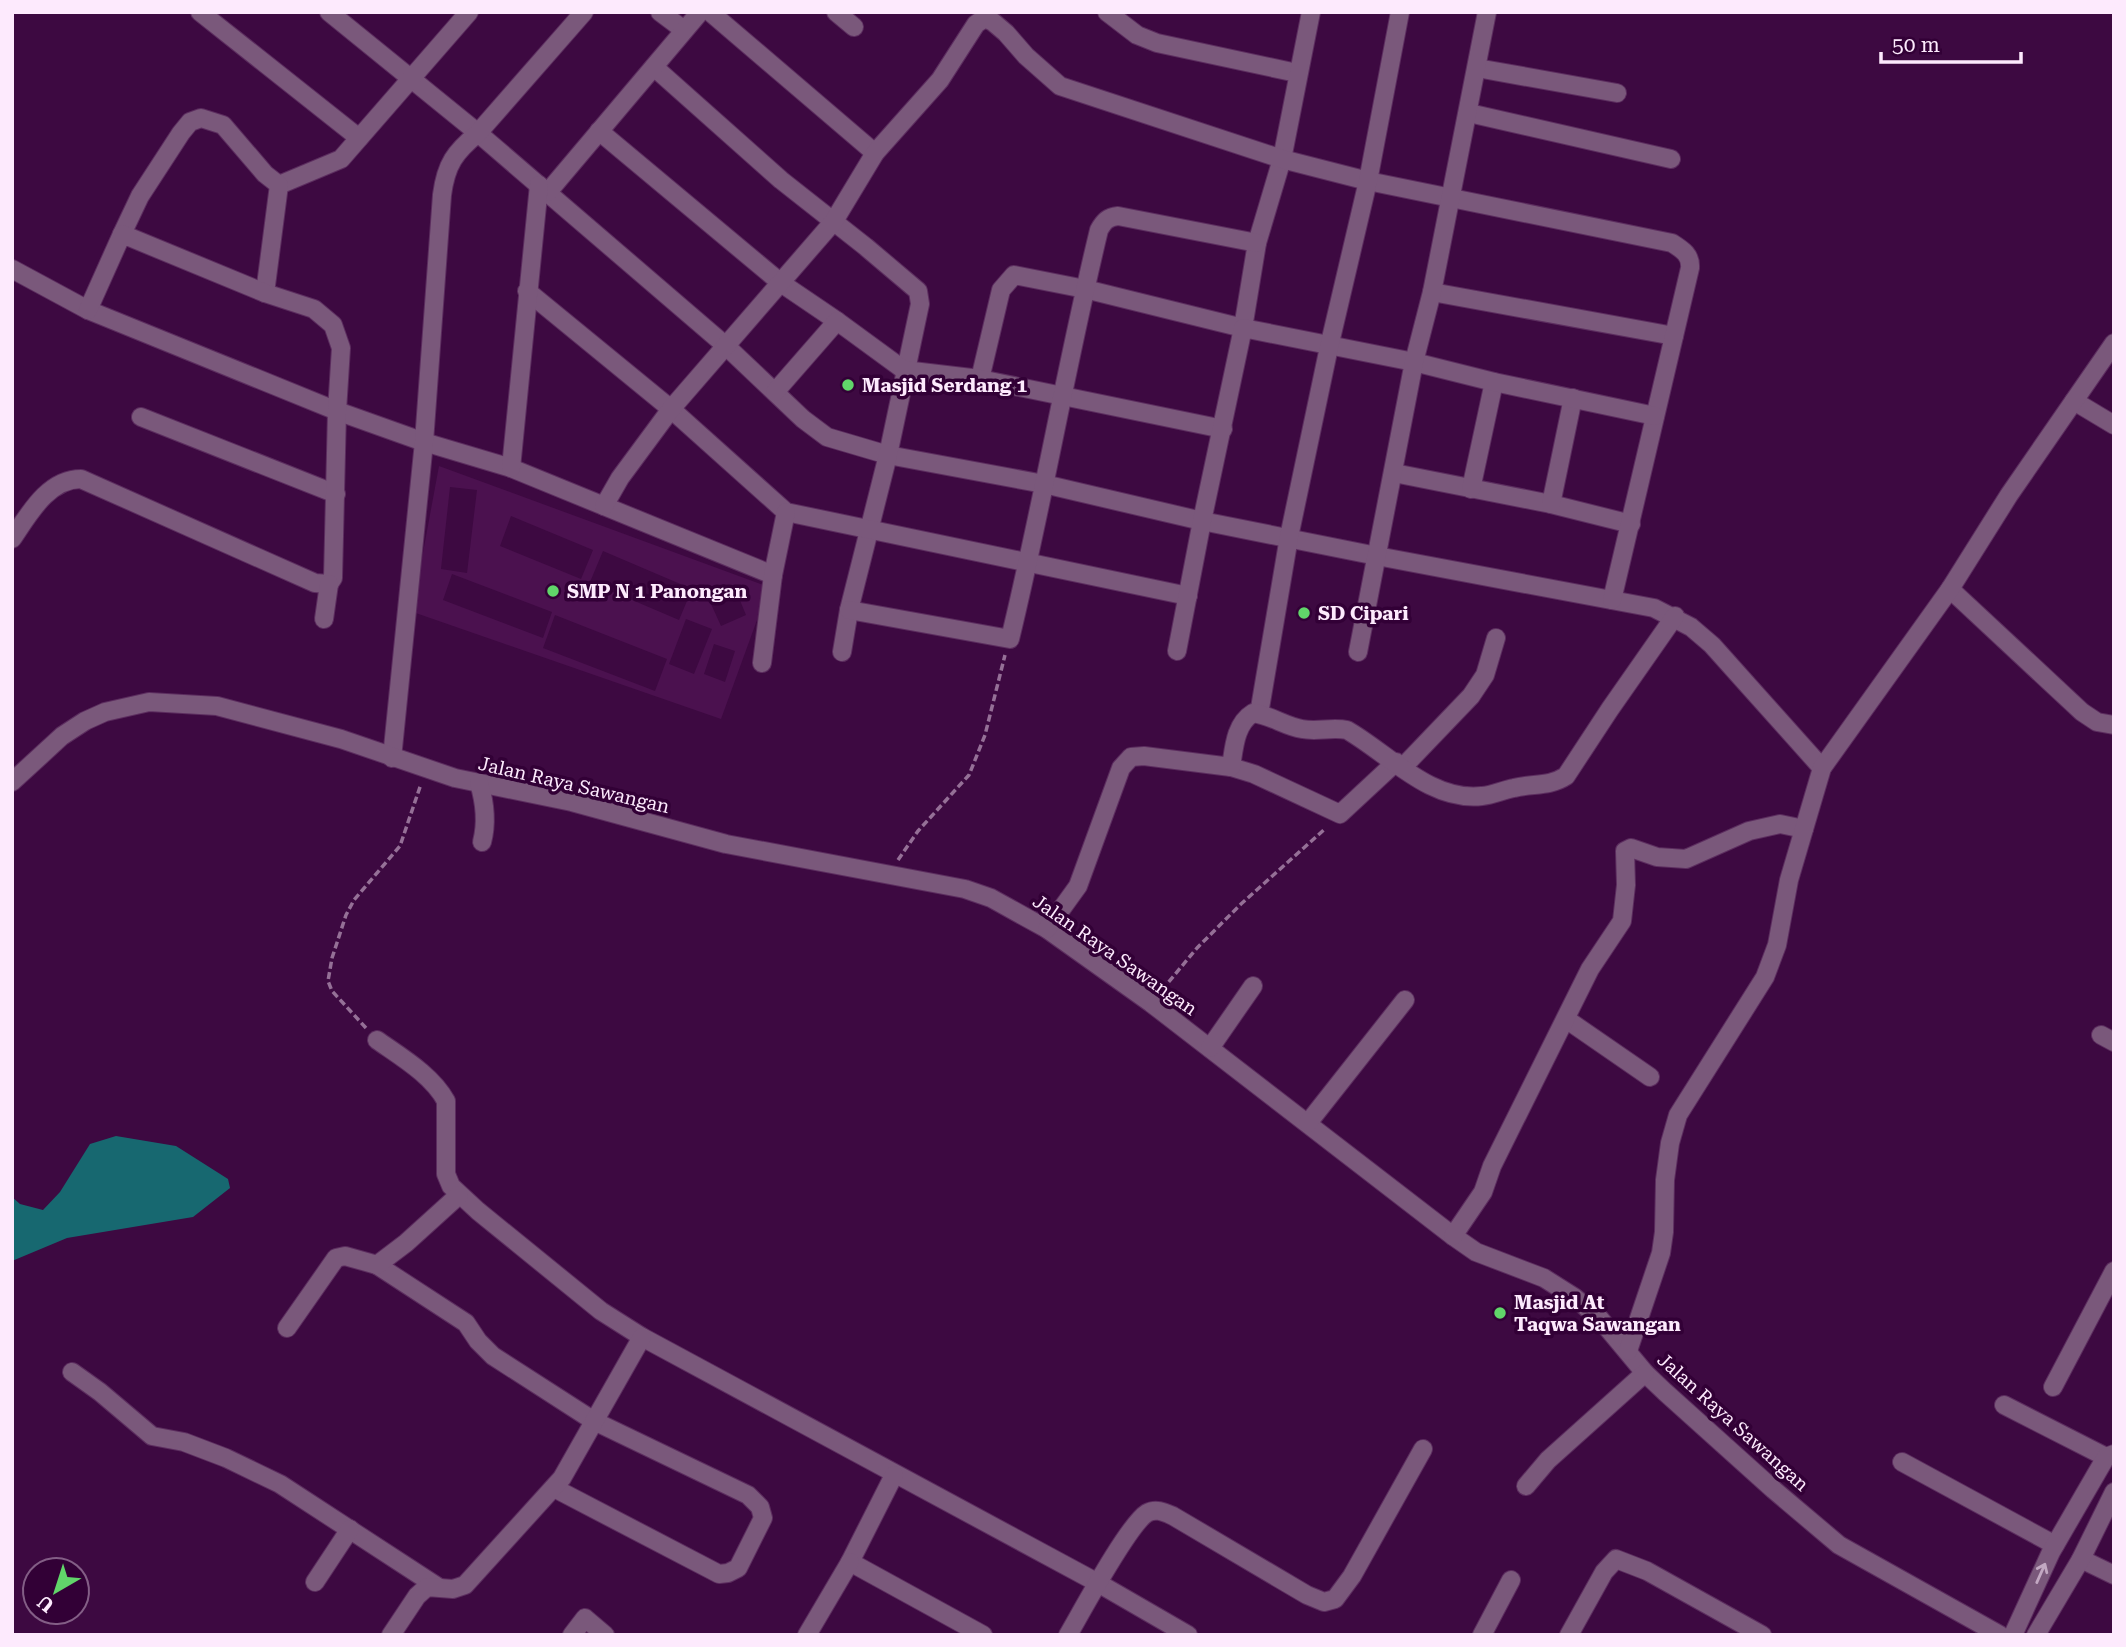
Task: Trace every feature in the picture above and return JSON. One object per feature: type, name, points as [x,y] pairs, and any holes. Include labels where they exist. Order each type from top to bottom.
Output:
[{"type":"street","points":[[200,12],[359,138]]},
{"type":"street","points":[[329,12],[543,188],[726,346],[803,419],[827,437],[887,455],[1044,484],[1377,556],[1654,608],[1691,627],[1712,645],[1822,768]]},
{"type":"street","points":[[392,758],[424,442],[444,184],[458,149],[478,133],[584,12]]},
{"type":"street","points":[[660,12],[684,30]]},
{"type":"street","points":[[511,468],[527,291],[543,188],[599,131],[700,12]]},
{"type":"street","points":[[710,12],[875,153]]},
{"type":"street","points":[[836,12],[854,27]]},
{"type":"street","points":[[1107,12],[1137,35],[1157,43],[1297,73]]},
{"type":"street","points":[[1177,651],[1243,328],[1257,243],[1282,159],[1311,12]]},
{"type":"street","points":[[1259,714],[1289,537],[1329,347],[1368,181],[1400,12]]},
{"type":"street","points":[[1358,652],[1414,362],[1432,292],[1487,12]]},
{"type":"street","points":[[279,185],[341,159],[466,13]]},
{"type":"street","points":[[604,506],[620,478],[671,409],[834,220],[875,153],[940,80],[976,24],[985,18],[1006,33],[1026,56],[1060,86],[1282,159],[1368,181],[1672,243],[1681,248],[1691,260],[1690,268],[1612,600]]},
{"type":"street","points":[[654,67],[781,180],[834,220],[918,291],[920,304],[849,610],[842,652]]},
{"type":"street","points":[[1477,68],[1617,93]]},
{"type":"street","points":[[1469,113],[1671,159]]},
{"type":"street","points":[[88,310],[145,187],[190,122],[201,118],[223,125],[265,174],[279,185]]},
{"type":"street","points":[[599,131],[781,284],[904,370],[980,379],[1223,429]]},
{"type":"street","points":[[265,293],[279,185]]},
{"type":"street","points":[[849,610],[1010,639],[1099,230],[1107,219],[1118,216],[1257,243]]},
{"type":"street","points":[[122,234],[265,293],[314,309],[333,325],[341,348],[337,411],[335,568],[324,619]]},
{"type":"street","points":[[12,269],[88,310],[337,411],[424,442],[511,468],[773,575]]},
{"type":"street","points":[[980,379],[1001,290],[1014,275],[1085,289],[1329,347],[1414,362],[1655,416]]},
{"type":"street","points":[[527,291],[671,409],[786,512],[1188,596]]},
{"type":"street","points":[[1432,292],[1674,336]]},
{"type":"street","points":[[775,392],[836,321]]},
{"type":"street","points":[[1628,1351],[1661,1254],[1665,1180],[1670,1143],[1678,1115],[1765,977],[1777,945],[1789,880],[1822,768],[1950,589],[2009,495],[2114,343]]},
{"type":"street","points":[[1471,489],[1494,382]]},
{"type":"street","points":[[1551,504],[1573,398]]},
{"type":"street","points":[[2074,401],[2114,425]]},
{"type":"street","points":[[141,417],[336,494]]},
{"type":"street","points":[[1394,473],[1551,504],[1631,524]]},
{"type":"street","points":[[12,538],[35,505],[55,487],[81,478],[315,583],[330,584]]},
{"type":"street","points":[[762,663],[773,575],[786,512]]},
{"type":"street","points":[[1950,589],[2082,712],[2097,722],[2114,725]]},
{"type":"street","points":[[1231,767],[1242,723],[1253,713],[1297,728],[1315,731],[1347,730],[1427,784],[1449,794],[1484,796],[1517,787],[1555,783],[1566,776],[1675,617]]},
{"type":"street","points":[[1047,929],[1078,886],[1121,768],[1131,757],[1144,756],[1231,767],[1254,774],[1339,814],[1400,765],[1471,696],[1485,675],[1496,638]]},
{"type":"street","name":"Jalan Raya Sawangan","points":[[12,782],[62,736],[85,721],[127,705],[149,702],[217,706],[341,739],[426,769],[479,783],[572,802],[726,844],[965,889],[991,898],[1047,929],[1151,1003],[1453,1236],[1476,1251],[1544,1278],[1574,1297],[1600,1319],[1645,1373],[1839,1545],[2000,1635]]},
{"type":"street","points":[[479,783],[485,808],[486,828],[482,842]]},
{"type":"street","points":[[1453,1236],[1483,1192],[1492,1166],[1591,969],[1622,921],[1626,885],[1624,855],[1628,848],[1657,857],[1686,859],[1749,831],[1780,824],[1804,829]]},
{"type":"street","points":[[1210,1048],[1253,986]]},
{"type":"street","points":[[1308,1123],[1405,1000]]},
{"type":"street","points":[[1566,1018],[1650,1077]]},
{"type":"street","points":[[377,1040],[414,1066],[441,1091],[447,1110],[446,1174],[451,1186],[601,1311],[642,1337],[1098,1583],[1188,1635]]},
{"type":"street","points":[[377,1265],[459,1195]]},
{"type":"street","points":[[287,1328],[336,1258],[345,1256],[377,1265],[466,1323],[478,1341],[493,1356],[594,1421],[748,1495],[757,1502],[763,1518],[737,1568],[719,1574],[546,1498]]},
{"type":"street","points":[[2053,1387],[2114,1271]]},
{"type":"street","points":[[391,1635],[417,1596],[427,1587],[453,1589],[465,1585],[546,1498],[642,1337]]},
{"type":"street","points":[[72,1372],[152,1436],[184,1442],[226,1458],[280,1484],[438,1587]]},
{"type":"street","points":[[1526,1486],[1548,1460],[1645,1373]]},
{"type":"street","points":[[2004,1405],[2110,1455],[2055,1545],[2013,1635]]},
{"type":"street","points":[[1068,1635],[1133,1529],[1147,1513],[1155,1510],[1173,1516],[1318,1601],[1330,1602],[1342,1592],[1352,1576],[1423,1449]]},
{"type":"street","points":[[1902,1462],[2055,1545]]},
{"type":"street","points":[[810,1634],[894,1475]]},
{"type":"street","points":[[2036,1635],[2081,1559],[2114,1492]]},
{"type":"street","points":[[315,1582],[350,1529]]},
{"type":"street","points":[[1569,1635],[1604,1572],[1616,1559],[1647,1571],[1762,1635]]},
{"type":"street","points":[[2081,1559],[2114,1575]]},
{"type":"street","points":[[850,1562],[983,1635]]},
{"type":"street","points":[[1482,1635],[1511,1580]]},
{"type":"street","points":[[572,1635],[585,1618],[605,1635]]},
{"type":"path","points":[[887,876],[918,831],[969,775],[985,735],[1010,639]]},
{"type":"path","points":[[377,1040],[332,991],[328,981],[330,969],[346,915],[354,901],[400,846],[426,769]]},
{"type":"path","points":[[1151,1003],[1197,948],[1339,814]]},
{"type":"shaded area","name":"SMP N 1 Panongan","points":[[439,466],[769,587],[721,719],[410,611]],"holes":[[[450,487],[477,490],[467,573],[441,569]],[[511,516],[593,550],[581,579],[500,546]],[[603,551],[692,589],[679,620],[590,582]],[[452,574],[552,612],[543,638],[443,600]],[[737,593],[746,615],[721,626],[711,604]],[[555,615],[667,659],[655,691],[543,648]],[[686,619],[712,629],[694,674],[669,664]],[[714,644],[735,651],[725,682],[704,674]]]},
{"type":"shaded area","points":[[116,1136],[176,1146],[228,1179],[230,1188],[193,1217],[67,1238],[12,1261],[12,1197],[20,1204],[43,1210],[60,1192],[90,1144]]},
{"type":"place","name":"Masjid Serdang 1","points":[[848,385]]},
{"type":"place","name":"SMP N 1 Panongan","points":[[553,591]]},
{"type":"place","name":"SD Cipari","points":[[1304,613]]},
{"type":"place","name":"Masjid At Taqwa Sawangan","points":[[1500,1313]]}]
